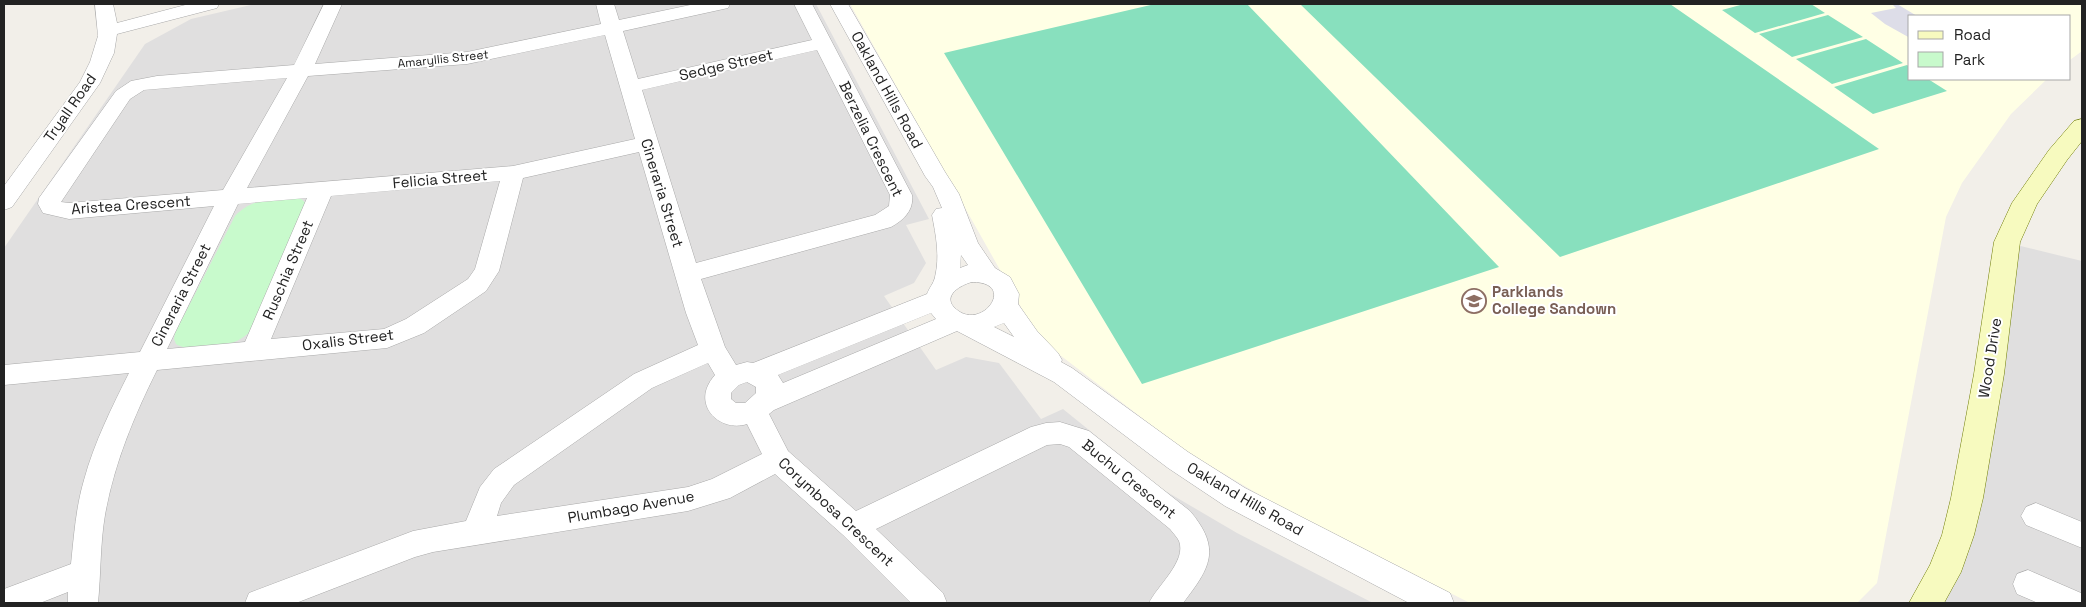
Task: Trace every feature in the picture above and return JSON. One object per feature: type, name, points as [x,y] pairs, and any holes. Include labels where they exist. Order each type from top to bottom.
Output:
[{"type":"street","name":"Tryall Road","points":[[4,202],[90,83],[106,49],[108,31],[104,4]]},
{"type":"street","points":[[108,31],[210,4]]},
{"type":"street","name":"Cineraria Street","points":[[83,603],[90,517],[98,479],[127,403],[230,198],[301,71],[333,4]]},
{"type":"street","name":"Cineraria Street","points":[[605,4],[646,143],[713,350],[730,377]]},
{"type":"street","points":[[612,28],[721,4]]},
{"type":"street","name":"Berzelia Crescent","points":[[688,274],[883,221],[892,217],[901,206],[902,194],[803,4]]},
{"type":"street","name":"Oakland Hills Road","points":[[839,4],[936,176],[943,184],[966,245],[986,274]]},
{"type":"street","name":"Amaryllis Street","points":[[301,71],[467,58],[612,28]]},
{"type":"street","name":"Sedge Street","points":[[629,87],[823,43]]},
{"type":"street","name":"Aristea Crescent","points":[[230,198],[69,210],[51,208],[48,204],[116,103],[131,88],[157,82],[301,71]]},
{"type":"street","name":"Wood Drive","points":[[1926,603],[1944,572],[1958,535],[1967,498],[1989,374],[2007,242],[2026,203],[2058,156],[2082,126]]},
{"type":"street","name":"Felicia Street","points":[[230,198],[513,173],[646,143]]},
{"type":"street","name":"Oxalis Street","points":[[4,375],[387,338],[415,326],[477,285],[487,271],[513,173]]},
{"type":"street","name":"Oakland Hills Road","points":[[936,176],[950,246],[942,291]]},
{"type":"street","name":"Ruschia Street","points":[[254,350],[322,190]]},
{"type":"street","points":[[756,373],[942,291],[961,274],[972,272],[986,274],[1001,282],[1006,289],[1008,297],[1006,306],[1000,314],[990,320],[961,322],[761,406],[737,415],[722,409],[718,404],[718,390],[730,377],[747,372],[756,373],[763,376],[771,387],[761,406]]},
{"type":"street","points":[[942,291],[940,308],[946,316],[961,322]]},
{"type":"street","name":"Oakland Hills Road","points":[[1006,306],[1028,338],[1063,375]]},
{"type":"street","name":"Oakland Hills Road","points":[[961,322],[1063,375],[1178,460],[1235,498],[1439,603]]},
{"type":"street","points":[[478,531],[485,504],[492,490],[504,477],[643,381],[713,350]]},
{"type":"street","name":"Corymbosa Crescent","points":[[761,406],[778,460],[853,526],[932,603]]},
{"type":"street","name":"Buchu Crescent","points":[[853,526],[1041,435],[1054,432],[1066,433],[1079,439],[1180,520],[1191,531],[1196,542],[1194,562],[1165,603]]},
{"type":"street","name":"Plumbago Avenue","points":[[260,603],[399,549],[433,539],[688,499],[720,489],[778,460]]},
{"type":"street","points":[[2036,516],[2082,535]]},
{"type":"street","points":[[4,603],[85,572]]},
{"type":"street","points":[[2028,584],[2070,603]]},
{"type":"shaded area","points":[[255,4],[816,4],[929,219],[906,225],[926,263],[914,283],[884,296],[936,370],[966,357],[999,363],[1041,419],[1063,409],[1162,489],[1237,533],[1373,603],[4,603],[4,248],[145,44],[191,19]]},
{"type":"shaded area","name":"Parklands College Sandown","points":[[850,4],[2082,4],[2082,51],[2071,59],[2071,15],[1908,15],[1908,80],[2046,80],[2011,114],[1962,183],[1946,217],[1877,583],[1857,603],[1470,603],[1275,504],[1184,450],[1039,339]]},
{"type":"shaded area","points":[[1897,4],[1915,15],[1908,15],[1908,37],[1885,24],[1871,13],[1896,8],[1893,5]]},
{"type":"shaded area","points":[[2008,243],[2082,261],[2082,603],[1929,603],[1947,573]]},
{"type":"green space","points":[[1155,4],[1247,4],[1499,267],[1142,384],[944,53]]},
{"type":"green space","points":[[1300,4],[1670,4],[1879,149],[1560,257]]},
{"type":"green space","points":[[1744,4],[1811,4],[1825,13],[1755,33],[1722,10]]},
{"type":"green space","points":[[1828,15],[1863,37],[1792,57],[1759,34]]},
{"type":"green space","points":[[1866,39],[1903,63],[1832,84],[1796,59]]},
{"type":"green space","points":[[1907,65],[1908,80],[1930,80],[1947,91],[1873,114],[1834,87]]},
{"type":"green space","points":[[300,198],[307,204],[253,329],[238,340],[227,345],[196,349],[176,344],[174,339],[175,333],[235,216],[249,205],[257,202],[273,199]]},
{"type":"place","name":"Parklands College Sandown","points":[[1474,301]]}]
